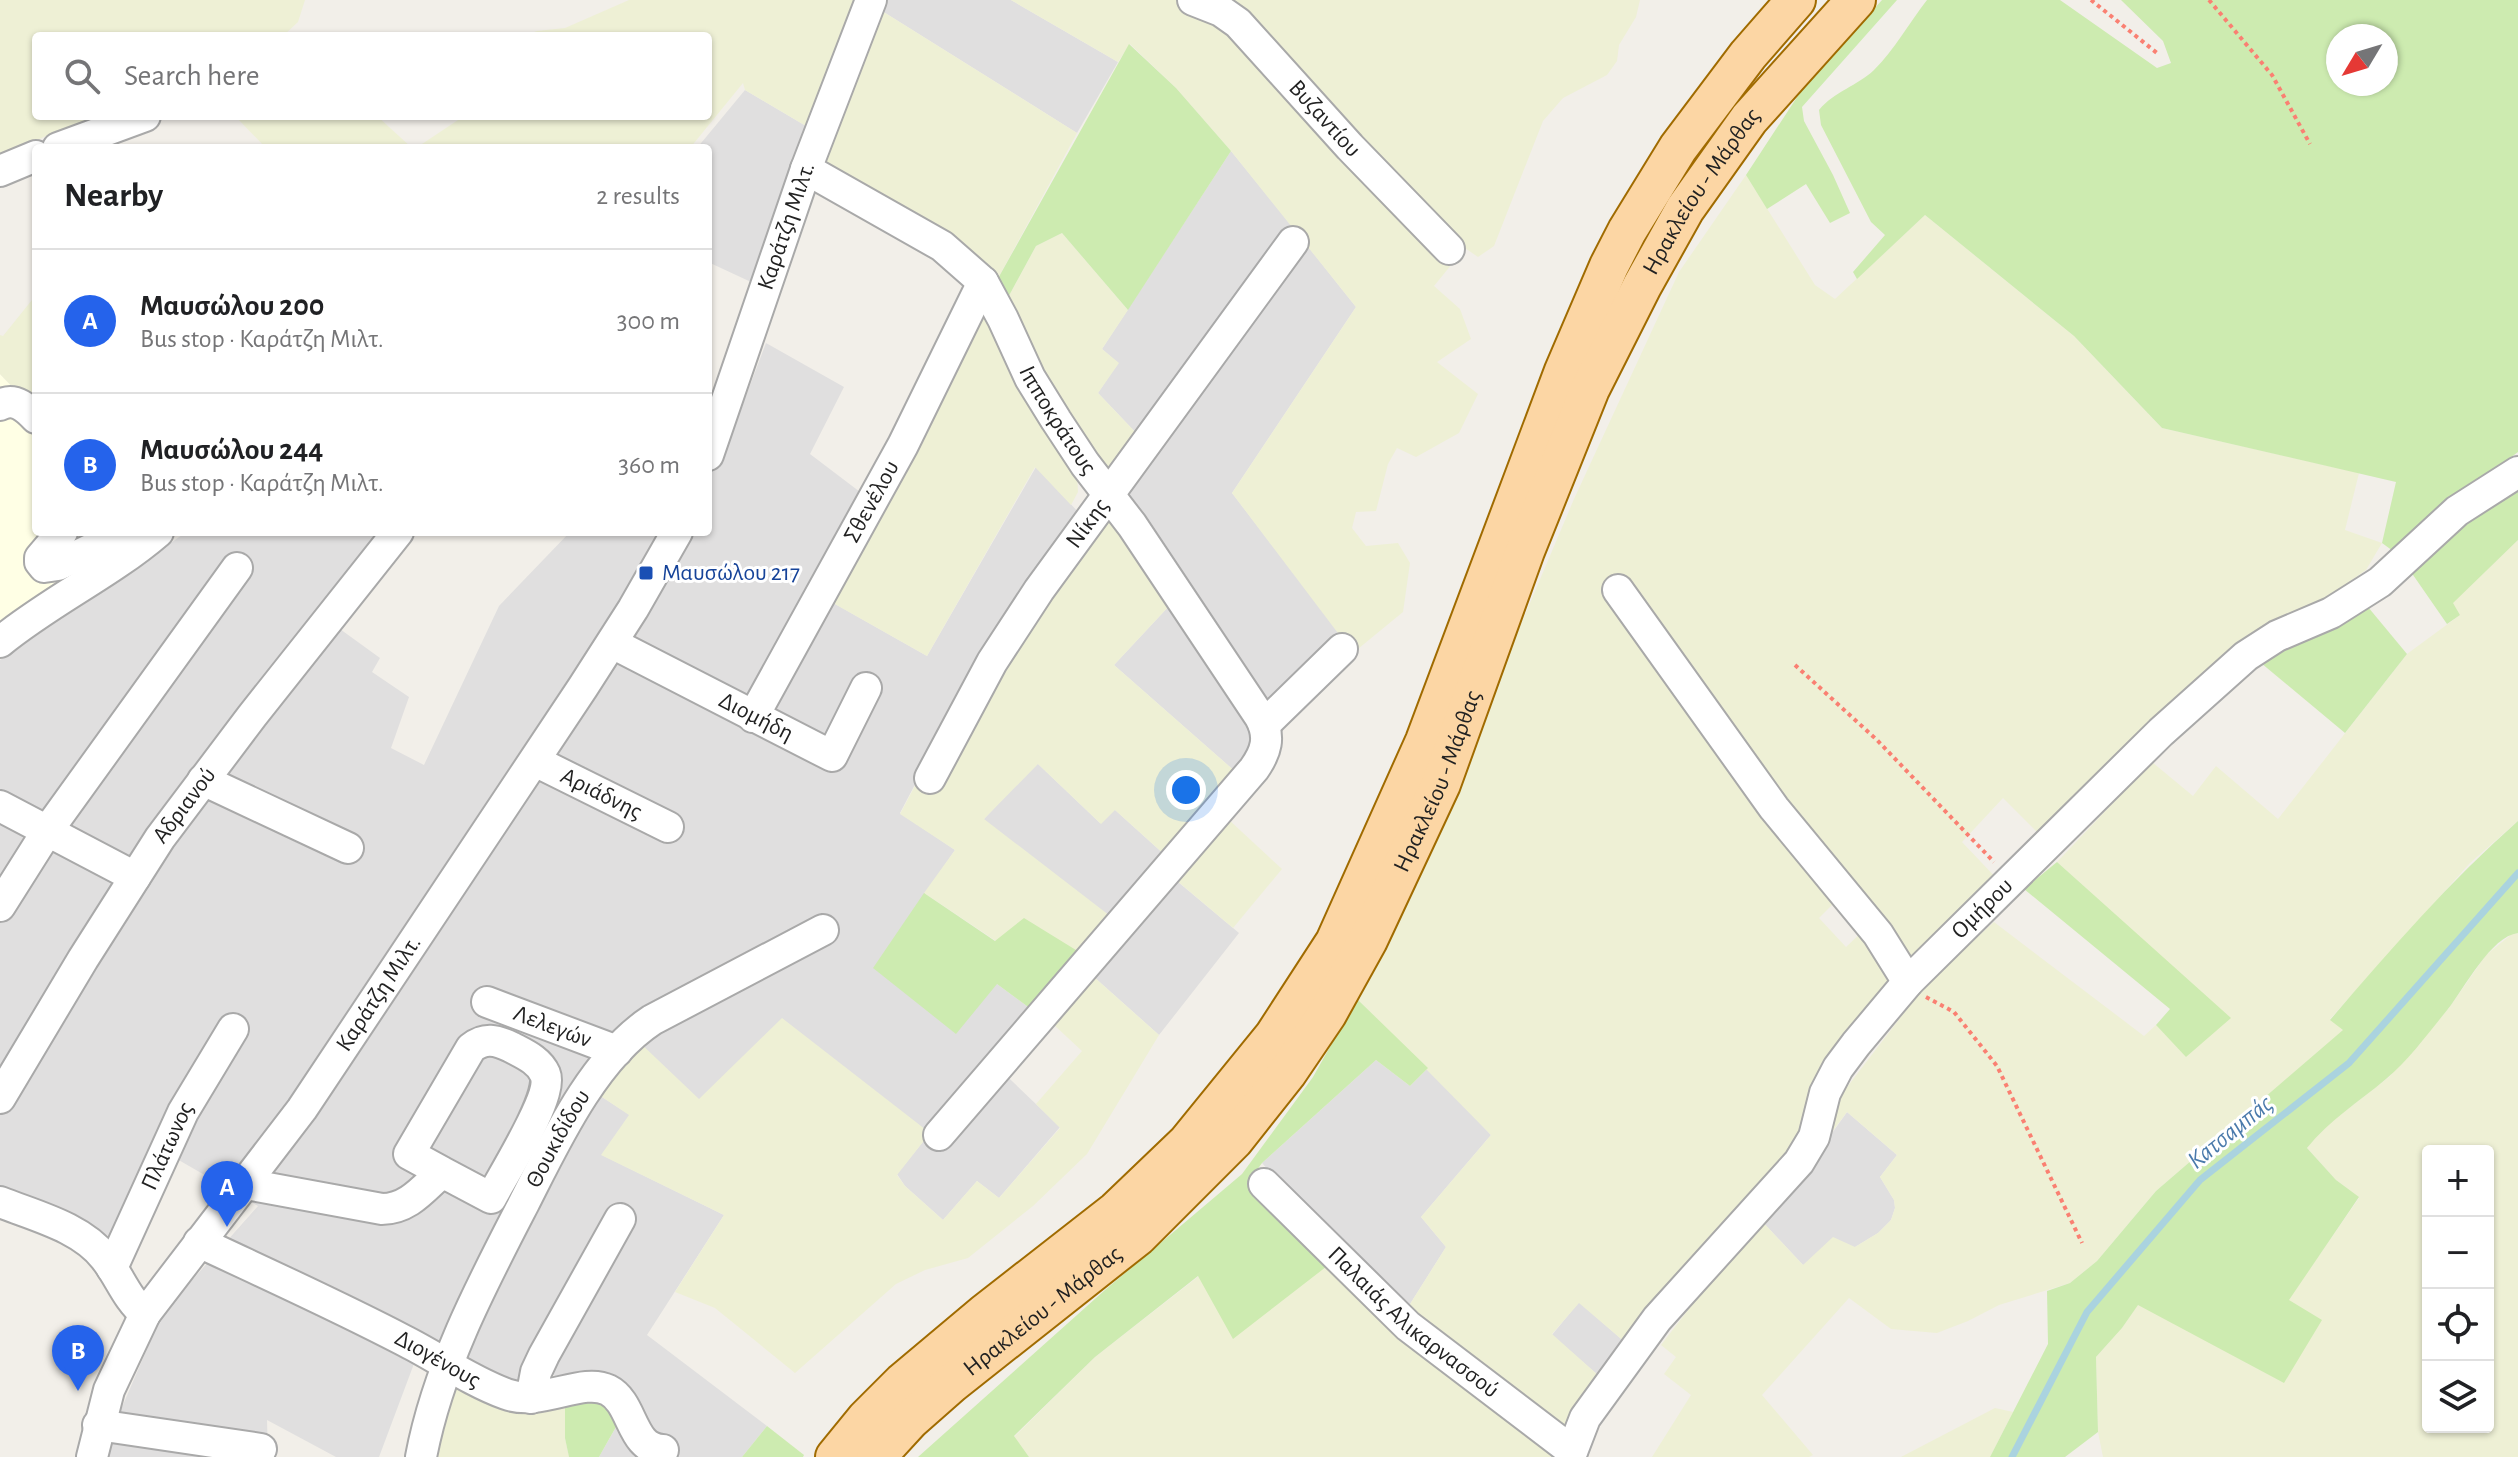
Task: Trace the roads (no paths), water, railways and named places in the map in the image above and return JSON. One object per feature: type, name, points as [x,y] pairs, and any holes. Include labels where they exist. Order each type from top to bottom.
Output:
[{"type":"main road","name":"Ηρακλείου - Μάρθας","points":[[835,1457],[866,1419],[903,1382],[1116,1211],[1187,1143],[1274,1036],[1335,942],[1425,741],[1513,501],[1609,266],[1678,148],[1748,55],[1796,0]]},
{"type":"main road","name":"Ηρακλείου - Μάρθας","points":[[876,1457],[910,1420],[952,1383],[1138,1236],[1234,1140],[1287,1073],[1319,1026],[1368,940],[1441,784],[1525,551],[1584,403],[1642,286],[1685,209],[1749,119],[1856,0]]},
{"type":"street","name":"Καράτζη Μιλτ.","points":[[712,443],[806,169],[871,0]]},
{"type":"street","name":"Βυζαντίου","points":[[1193,0],[1221,11],[1238,23],[1350,147],[1449,249]]},
{"type":"street","points":[[69,144],[134,120]]},
{"type":"street","points":[[0,171],[32,158]]},
{"type":"street","name":"Ιπποκράτους","points":[[806,169],[942,246],[983,282],[1039,394],[1132,525],[1264,725]]},
{"type":"street","name":"Νίκης","points":[[930,778],[992,662],[1039,590],[1293,242]]},
{"type":"street","name":"Σθενέλου","points":[[753,717],[903,445],[983,282]]},
{"type":"street","points":[[0,405],[15,402],[32,415]]},
{"type":"street","name":"Ομήρου","points":[[1571,1454],[1585,1418],[1657,1319],[1799,1162],[1814,1137],[1825,1093],[1838,1068],[1908,982],[2161,732],[2246,656],[2277,636],[2331,613],[2380,582],[2457,511],[2518,472]]},
{"type":"street","points":[[59,536],[40,558],[44,567],[58,565],[119,536]]},
{"type":"street","points":[[0,642],[153,536]]},
{"type":"street","name":"Αδριανού","points":[[0,1098],[135,877],[203,780],[395,536]]},
{"type":"street","name":"Καράτζη Μιλτ.","points":[[92,1457],[98,1425],[116,1373],[145,1314],[302,1109],[612,643],[675,536]]},
{"type":"street","points":[[0,906],[48,830],[237,568]]},
{"type":"street","points":[[1618,590],[1747,772],[1862,913],[1908,982]]},
{"type":"street","name":"Διομήδη","points":[[612,643],[832,756],[866,688]]},
{"type":"street","points":[[939,1135],[1254,769],[1266,747],[1264,725],[1342,649]]},
{"type":"street","name":"Αριάδνης","points":[[535,761],[668,827]]},
{"type":"street","points":[[203,780],[348,848]]},
{"type":"street","points":[[0,806],[135,877]]},
{"type":"street","name":"Θουκιδίδου","points":[[421,1457],[433,1407],[483,1283],[580,1101],[617,1051],[638,1029],[665,1012],[823,930]]},
{"type":"street","name":"Λελεγών","points":[[487,1002],[617,1051]]},
{"type":"street","name":"Πλάτωνος","points":[[112,1268],[183,1112],[233,1029]]},
{"type":"street","points":[[488,1040],[504,1044],[534,1060],[545,1073],[546,1094],[491,1198],[442,1172],[409,1154],[464,1056],[477,1043],[488,1040]]},
{"type":"street","points":[[246,1184],[396,1209],[442,1172]]},
{"type":"street","name":"Παλαιάς Αλικαρνασσού","points":[[1264,1184],[1408,1326],[1571,1454]]},
{"type":"street","points":[[0,1202],[81,1236],[94,1245],[112,1268],[130,1301],[145,1314]]},
{"type":"street","points":[[531,1398],[536,1372],[544,1355],[620,1219]]},
{"type":"street","name":"Διογένους","points":[[199,1242],[371,1323],[507,1395],[531,1398],[590,1387],[608,1390],[620,1400],[645,1444],[654,1450],[663,1450]]},
{"type":"street","points":[[98,1425],[261,1449]]},
{"type":"waterway","name":"Κατσαμπάς","points":[[2012,1457],[2087,1312],[2200,1180],[2349,1063],[2518,873]]},
{"type":"place","name":"Μαυσώλου 217","points":[[646,573]]},
{"type":"place","name":"Μαυσώλου 200","points":[[227,1227]]},
{"type":"place","name":"Μαυσώλου 244","points":[[78,1391]]}]
